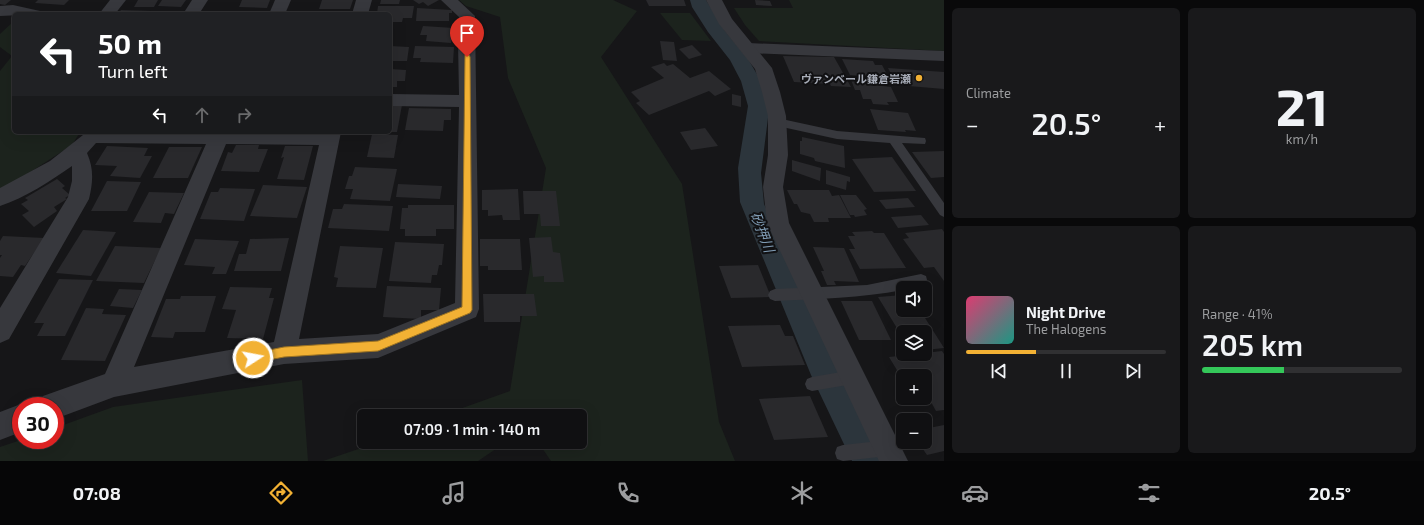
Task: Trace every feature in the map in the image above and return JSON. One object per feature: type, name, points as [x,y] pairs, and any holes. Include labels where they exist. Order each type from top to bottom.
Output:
[{"type":"street","points":[[109,12],[118,0]]},
{"type":"street","points":[[192,12],[200,0]]},
{"type":"street","points":[[278,12],[283,0]]},
{"type":"street","points":[[361,12],[364,0]]},
{"type":"street","points":[[64,402],[114,384],[284,352],[378,346],[467,310],[467,16],[449,0]]},
{"type":"street","points":[[714,0],[725,21],[763,68],[774,104],[777,122],[778,155],[773,187],[778,223],[850,378],[889,452]]},
{"type":"street","points":[[13,7],[29,12]]},
{"type":"street","points":[[748,48],[944,56]]},
{"type":"street","points":[[392,100],[468,101]]},
{"type":"street","points":[[0,198],[32,182],[88,140],[330,135],[284,352]]},
{"type":"street","points":[[114,384],[219,137]]},
{"type":"street","points":[[0,331],[78,199],[83,184],[83,165],[88,140]]},
{"type":"street","points":[[0,426],[12,421]]},
{"type":"lane","points":[[777,122],[837,136],[921,141]]},
{"type":"lane","points":[[893,139],[944,212]]},
{"type":"lane","points":[[775,295],[870,290],[904,285],[921,280]]},
{"type":"lane","points":[[812,384],[850,378]]},
{"type":"lane","points":[[843,453],[889,452]]},
{"type":"shaded area","points":[[459,0],[613,0],[637,11],[601,57],[682,184],[719,422],[735,461],[551,461],[543,449],[587,449],[587,409],[460,409],[510,391],[546,168],[508,78],[500,17],[466,6]]},
{"type":"shaded area","points":[[789,0],[944,0],[944,51],[759,41],[745,25],[734,8],[793,8]]},
{"type":"shaded area","points":[[660,13],[690,13],[711,41],[682,40]]},
{"type":"shaded area","points":[[12,23],[12,56],[0,47],[0,34]]},
{"type":"shaded area","points":[[12,56],[12,134],[79,134],[72,145],[4,189],[0,190],[0,71]]},
{"type":"shaded area","points":[[302,380],[308,461],[0,461],[0,447],[12,443],[12,449],[64,449],[64,425],[113,407]]},
{"type":"shaded area","points":[[358,449],[496,449],[478,461],[323,461]]},
{"type":"water","name":"砂押川","points":[[690,0],[706,0],[725,31],[748,59],[761,81],[769,110],[761,173],[764,204],[838,372],[884,461],[852,461],[811,375],[740,202],[738,168],[748,106],[741,81],[730,60],[708,32],[692,7]]},
{"type":"building","points":[[0,0],[11,0],[5,5],[0,4]]},
{"type":"building","points":[[38,0],[69,0],[64,5],[35,3]]},
{"type":"building","points":[[138,0],[158,0],[154,7],[134,7]]},
{"type":"building","points":[[162,0],[186,0],[181,7],[158,6]]},
{"type":"building","points":[[242,0],[270,0],[267,8],[239,7]]},
{"type":"building","points":[[322,0],[353,0],[350,9],[319,9]]},
{"type":"building","points":[[381,0],[400,0],[399,4],[380,4]]},
{"type":"building","points":[[413,0],[439,0],[428,6],[423,2],[419,4]]},
{"type":"building","points":[[646,0],[684,0],[686,6],[649,6]]},
{"type":"building","points":[[755,0],[770,1],[772,6],[756,5]]},
{"type":"building","points":[[378,6],[414,6],[412,18],[403,18],[402,22],[392,22],[392,12],[377,12]]},
{"type":"building","points":[[417,8],[452,10],[452,13],[449,13],[449,21],[416,21]]},
{"type":"building","points":[[121,10],[151,11],[150,12],[120,12]]},
{"type":"building","points":[[155,11],[181,12],[154,12]]},
{"type":"building","points":[[423,26],[454,28],[451,43],[426,41],[427,35],[420,35]]},
{"type":"building","points":[[660,41],[674,42],[677,61],[663,60]]},
{"type":"building","points":[[692,45],[702,55],[689,59],[679,49]]},
{"type":"building","points":[[392,46],[409,47],[407,61],[392,61]]},
{"type":"building","points":[[415,46],[454,47],[453,63],[420,62],[421,58],[413,58]]},
{"type":"building","points":[[783,56],[834,57],[851,87],[794,82]]},
{"type":"building","points":[[842,59],[873,61],[875,65],[882,65],[889,78],[850,75]]},
{"type":"building","points":[[664,63],[667,66],[673,64],[690,78],[709,71],[731,89],[715,96],[709,91],[649,115],[636,103],[640,101],[631,92],[664,78],[651,67]]},
{"type":"building","name":"ヴァンベール鎌倉岩瀬","points":[[888,68],[944,72],[944,89],[897,85]]},
{"type":"building","points":[[392,69],[406,70],[405,81],[397,81],[397,87],[392,87]]},
{"type":"building","points":[[851,80],[865,81],[866,84],[891,87],[898,102],[887,102],[889,105],[873,104],[871,99],[863,99],[860,90],[855,90]]},
{"type":"building","points":[[732,94],[741,96],[741,107],[732,105]]},
{"type":"building","points":[[392,105],[402,105],[397,132],[392,132]]},
{"type":"building","points":[[409,108],[451,109],[451,120],[444,120],[443,131],[405,130]]},
{"type":"building","points":[[870,109],[908,113],[916,131],[905,130],[906,132],[878,130]]},
{"type":"building","points":[[705,128],[718,146],[691,150],[680,132]]},
{"type":"building","points":[[372,134],[398,135],[394,158],[367,157]]},
{"type":"building","points":[[802,137],[844,146],[845,168],[815,161],[814,158],[800,154],[800,141],[802,141]]},
{"type":"building","points":[[236,145],[259,145],[258,149],[268,149],[259,172],[221,171],[228,152],[232,153]]},
{"type":"building","points":[[107,146],[148,148],[144,156],[152,156],[140,178],[110,176],[117,166],[95,165]]},
{"type":"building","points":[[285,146],[313,146],[304,180],[277,179],[284,157],[281,158]]},
{"type":"building","points":[[169,147],[202,147],[188,178],[153,178]]},
{"type":"building","points":[[944,151],[944,177],[931,178],[912,152]]},
{"type":"building","points":[[892,157],[916,191],[874,192],[852,159]]},
{"type":"building","points":[[792,160],[821,168],[820,181],[792,171]]},
{"type":"building","points":[[355,167],[397,169],[390,201],[350,199],[353,189],[345,189],[349,176],[352,176]]},
{"type":"building","points":[[826,170],[850,177],[850,182],[847,181],[846,190],[826,184]]},
{"type":"building","points":[[57,179],[65,186],[62,188],[70,195],[65,198],[67,199],[54,207],[57,211],[34,227],[22,215],[29,211],[21,204],[28,200],[25,198]]},
{"type":"building","points":[[107,181],[141,182],[127,211],[91,211]]},
{"type":"building","points":[[398,184],[442,186],[440,199],[396,197]]},
{"type":"building","points":[[263,185],[307,187],[297,218],[250,216]]},
{"type":"building","points":[[220,188],[255,189],[244,221],[200,219],[211,192],[218,192]]},
{"type":"building","points":[[518,189],[520,220],[503,220],[502,215],[488,216],[488,210],[482,210],[482,190]]},
{"type":"building","points":[[787,190],[829,190],[832,196],[839,195],[851,218],[828,218],[829,222],[814,222],[810,214],[801,212],[797,204],[794,204]]},
{"type":"building","points":[[523,191],[556,191],[560,226],[541,226],[540,214],[524,214]]},
{"type":"building","points":[[149,192],[184,193],[174,214],[165,213],[161,223],[133,222]]},
{"type":"building","points":[[840,195],[856,195],[867,209],[864,210],[867,215],[855,217],[854,215],[850,215]]},
{"type":"building","points":[[908,198],[915,207],[886,209],[879,200]]},
{"type":"building","points":[[344,204],[393,206],[389,231],[328,228],[333,209],[342,209]]},
{"type":"building","points":[[408,205],[454,205],[454,229],[436,229],[436,236],[405,236],[405,229],[400,229],[402,208],[408,208]]},
{"type":"building","points":[[921,215],[929,225],[898,228],[891,217]]},
{"type":"building","points":[[942,229],[944,232],[944,281],[934,267],[924,268],[903,239],[909,238],[905,233]]},
{"type":"building","points":[[83,230],[116,232],[91,276],[56,273]]},
{"type":"building","points":[[872,231],[874,233],[884,233],[906,268],[860,269],[849,249],[855,249],[848,236],[855,236],[852,232]]},
{"type":"building","points":[[3,236],[44,238],[25,266],[21,265],[13,277],[0,276],[0,258],[2,255],[0,255],[0,241]]},
{"type":"building","points":[[551,237],[553,252],[560,253],[564,282],[544,282],[544,276],[533,277],[529,238]]},
{"type":"building","points":[[289,238],[281,271],[234,271],[239,254],[246,254],[250,239]]},
{"type":"building","points":[[195,239],[239,241],[226,274],[212,274],[215,267],[184,265]]},
{"type":"building","points":[[480,239],[520,239],[522,270],[488,270],[488,266],[480,266]]},
{"type":"building","points":[[395,242],[444,244],[442,265],[439,265],[437,275],[432,275],[431,283],[389,281]]},
{"type":"building","points":[[115,246],[161,248],[144,283],[96,281]]},
{"type":"building","points":[[340,246],[383,248],[376,288],[336,287],[338,278],[334,277]]},
{"type":"building","points":[[813,247],[844,248],[859,282],[834,281],[836,285],[827,285],[821,271],[824,271]]},
{"type":"building","points":[[758,265],[771,297],[731,298],[719,266]]},
{"type":"building","points":[[59,279],[93,280],[65,336],[37,336],[44,323],[34,323]]},
{"type":"building","points":[[387,286],[441,288],[439,310],[421,310],[421,319],[383,317]]},
{"type":"building","points":[[230,287],[272,288],[269,298],[274,298],[263,339],[227,338],[236,310],[222,309]]},
{"type":"building","points":[[119,289],[142,290],[133,308],[110,306]]},
{"type":"building","points":[[483,294],[534,294],[537,316],[520,316],[520,322],[484,322]]},
{"type":"building","points":[[181,296],[216,296],[205,332],[175,332],[173,338],[151,337],[166,299],[180,299]]},
{"type":"building","points":[[896,296],[896,317],[924,317],[929,325],[896,325],[896,327],[878,297]]},
{"type":"building","points":[[841,301],[872,301],[891,340],[859,340]]},
{"type":"building","points":[[86,308],[104,309],[102,314],[126,315],[105,361],[61,360]]},
{"type":"building","points":[[780,325],[785,336],[793,336],[805,365],[742,367],[728,326]]},
{"type":"building","points":[[932,329],[944,348],[932,349]]},
{"type":"building","points":[[942,351],[944,354],[944,410],[936,411],[932,404],[932,369],[896,369],[889,357],[896,356],[896,361],[932,361],[932,352]]},
{"type":"building","points":[[810,396],[828,437],[774,440],[759,399]]},
{"type":"building","points":[[944,425],[944,451],[927,455],[923,449],[932,449],[932,427]]},
{"type":"place","name":"ヴァンベール鎌倉岩瀬","points":[[919,78]]},
{"type":"route","points":[[253,358],[284,352],[378,346],[467,310],[467,57]]}]
